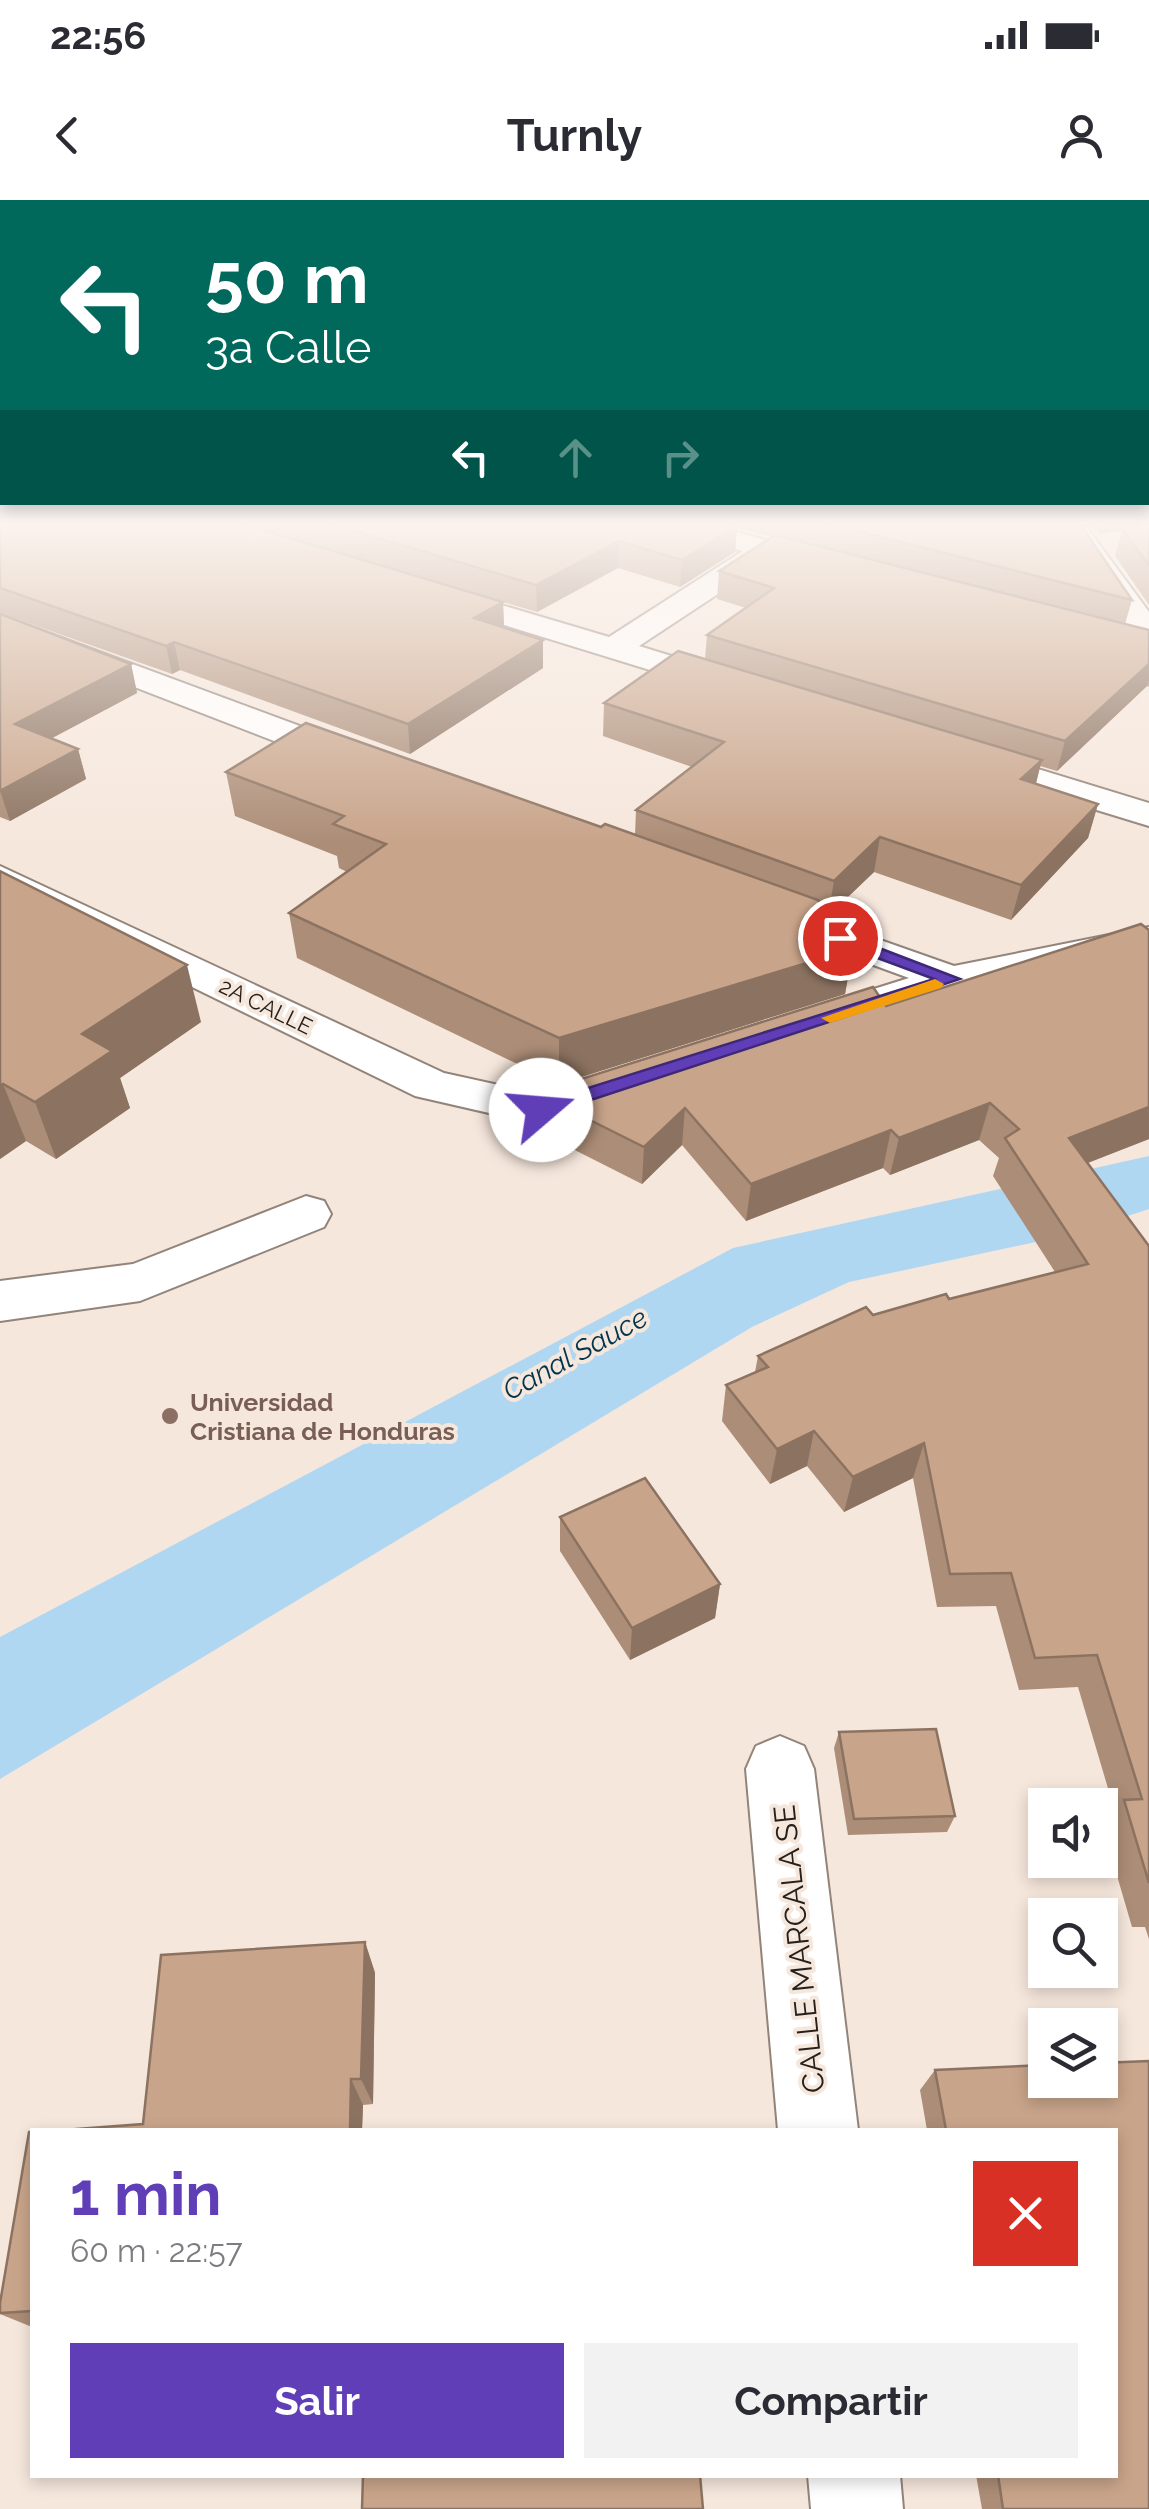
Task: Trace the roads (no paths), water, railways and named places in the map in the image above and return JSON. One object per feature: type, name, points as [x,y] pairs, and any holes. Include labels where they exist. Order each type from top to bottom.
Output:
[{"type":"street","points":[[12,629],[393,774]]},
{"type":"street","points":[[551,629],[768,696]]},
{"type":"street","points":[[615,648],[645,629]]},
{"type":"street","points":[[1111,638],[1149,648]]},
{"type":"street","points":[[939,750],[1149,815]]},
{"type":"street","name":"2A CALLE","points":[[0,878],[431,1085],[541,1110],[652,1074]]},
{"type":"street","points":[[747,904],[951,979]]},
{"type":"street","points":[[764,1038],[951,979],[1149,939]]},
{"type":"street","points":[[0,1301],[140,1282],[306,1214]]},
{"type":"street","name":"CALLE MARCALA SE","points":[[780,1769],[818,2128]]},
{"type":"street","points":[[854,2478],[857,2509]]},
{"type":"water","name":"Canal Sauce","points":[[1149,1156],[1149,1209],[1073,1234],[849,1282],[752,1327],[0,1779],[0,1637],[733,1248]]},
{"type":"place","name":"Universidad Cristiana de Honduras","points":[[170,1416]]}]
